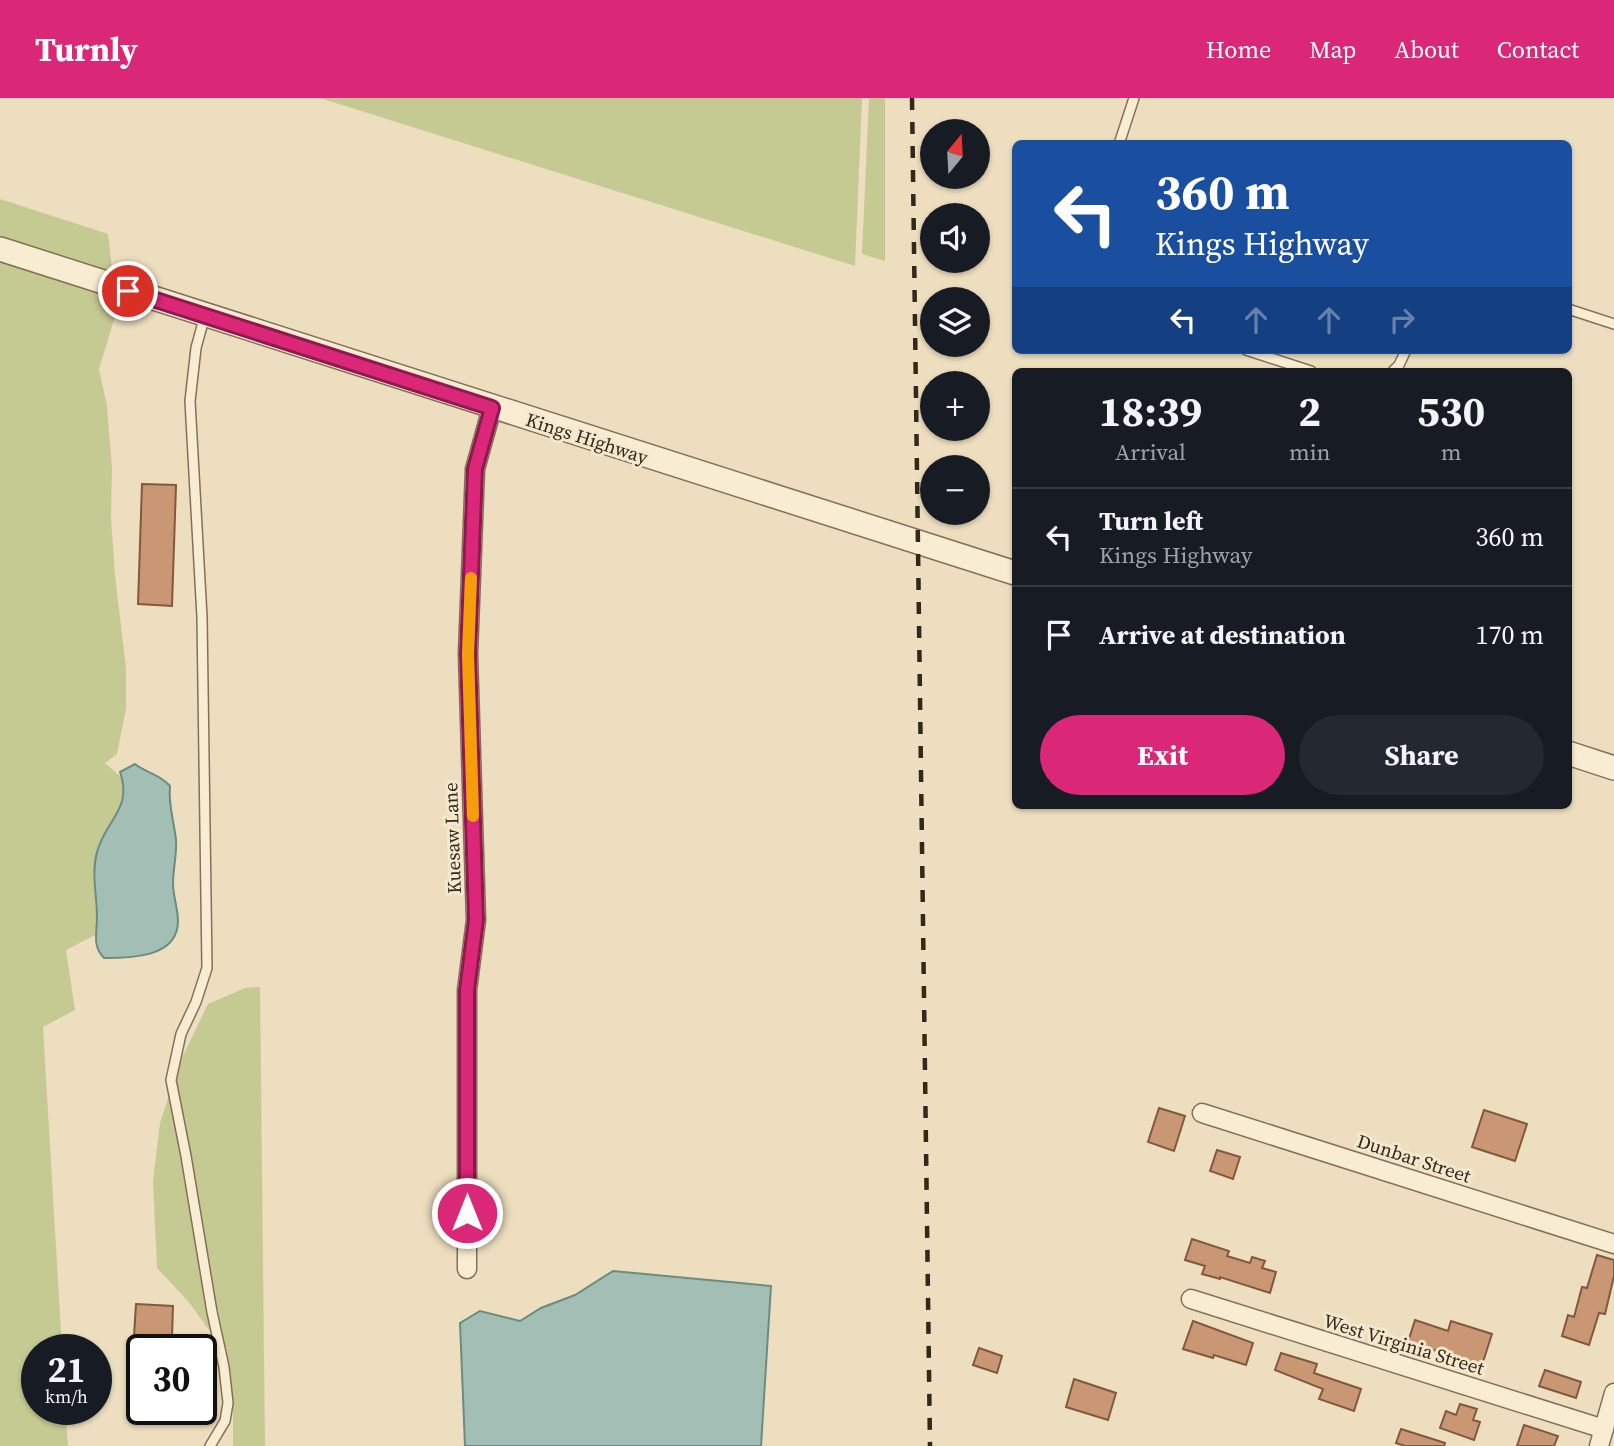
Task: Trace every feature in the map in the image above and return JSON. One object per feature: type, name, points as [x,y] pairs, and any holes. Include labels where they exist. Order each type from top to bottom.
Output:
[{"type":"street","name":"Kings Highway","points":[[0,249],[1012,572]]},
{"type":"street","name":"Kuesaw Lane","points":[[467,1269],[467,990],[476,920],[468,654],[475,469],[492,408]]},
{"type":"street","points":[[1572,754],[1614,768]]},
{"type":"street","name":"Dunbar Street","points":[[1202,1113],[1614,1244]]},
{"type":"street","name":"West Virginia Street","points":[[1191,1299],[1601,1438]]},
{"type":"street","points":[[1601,1438],[1613,1399]]},
{"type":"lane","points":[[1120,140],[1134,98]]},
{"type":"lane","points":[[1572,310],[1614,324]]},
{"type":"lane","points":[[205,315],[196,348],[190,401],[202,617],[207,968],[196,1002],[181,1034],[171,1080],[224,1367],[228,1403],[225,1421],[210,1446]]},
{"type":"lane","points":[[1258,354],[1302,368]]},
{"type":"green space","points":[[320,98],[862,98],[855,266]]},
{"type":"green space","points":[[869,98],[885,98],[885,261],[862,254]]},
{"type":"green space","points":[[0,199],[108,234],[113,277],[0,240]]},
{"type":"green space","points":[[0,258],[115,296],[117,310],[99,369],[107,406],[112,468],[111,519],[126,668],[126,709],[117,754],[105,763],[122,778],[125,793],[119,810],[106,831],[93,873],[97,920],[95,935],[66,950],[75,1010],[43,1027],[61,1334],[21,1334],[21,1425],[66,1425],[68,1446],[0,1446]]},
{"type":"green space","points":[[260,987],[265,1446],[233,1446],[233,1405],[217,1351],[217,1334],[212,1334],[188,1301],[157,1268],[153,1181],[160,1123],[180,1062],[208,1004],[245,988]]},
{"type":"water","points":[[135,764],[170,786],[170,806],[176,840],[173,888],[178,921],[176,933],[161,949],[139,956],[104,958],[96,939],[95,860],[101,841],[121,805],[123,785],[120,772]]},
{"type":"water","points":[[613,1271],[771,1286],[761,1446],[465,1446],[460,1323],[480,1311],[520,1321],[541,1308],[575,1295]]},
{"type":"building","points":[[142,484],[176,485],[172,606],[138,604]]},
{"type":"building","points":[[1159,1108],[1185,1116],[1174,1151],[1148,1142]]},
{"type":"building","points":[[1484,1110],[1527,1124],[1515,1161],[1472,1147]]},
{"type":"building","points":[[1217,1150],[1240,1157],[1233,1179],[1210,1171]]},
{"type":"building","points":[[1192,1239],[1229,1251],[1227,1256],[1250,1263],[1252,1257],[1265,1261],[1262,1268],[1276,1272],[1270,1293],[1202,1274],[1205,1266],[1185,1260]]},
{"type":"building","points":[[1597,1255],[1614,1260],[1614,1276],[1605,1314],[1599,1313],[1589,1345],[1562,1336],[1568,1315],[1574,1317],[1582,1287],[1587,1288]]},
{"type":"building","points":[[136,1304],[173,1306],[172,1334],[134,1334]]},
{"type":"building","points":[[1415,1320],[1448,1331],[1451,1321],[1492,1334],[1482,1365],[1408,1342]]},
{"type":"building","points":[[1193,1321],[1253,1343],[1246,1365],[1183,1349]]},
{"type":"building","points":[[979,1348],[1002,1356],[997,1373],[973,1365]]},
{"type":"building","points":[[1281,1353],[1317,1364],[1314,1373],[1361,1389],[1354,1411],[1319,1399],[1323,1389],[1275,1370]]},
{"type":"building","points":[[1545,1370],[1581,1382],[1576,1398],[1539,1386]]},
{"type":"building","points":[[1074,1379],[1116,1393],[1108,1420],[1066,1407]]},
{"type":"building","points":[[1460,1404],[1477,1409],[1473,1420],[1480,1422],[1474,1440],[1440,1428],[1446,1411],[1456,1415]]},
{"type":"building","points":[[1524,1425],[1558,1436],[1554,1446],[1517,1446]]},
{"type":"building","points":[[1401,1429],[1445,1443],[1444,1446],[1405,1446],[1396,1443]]},
{"type":"railway","points":[[912,98],[930,1446]]},
{"type":"slow traffic","points":[[471,578],[468,654],[473,816]]},
{"type":"route","points":[[128,291],[492,408],[475,469],[468,654],[476,920],[467,990],[467,1213]]}]
